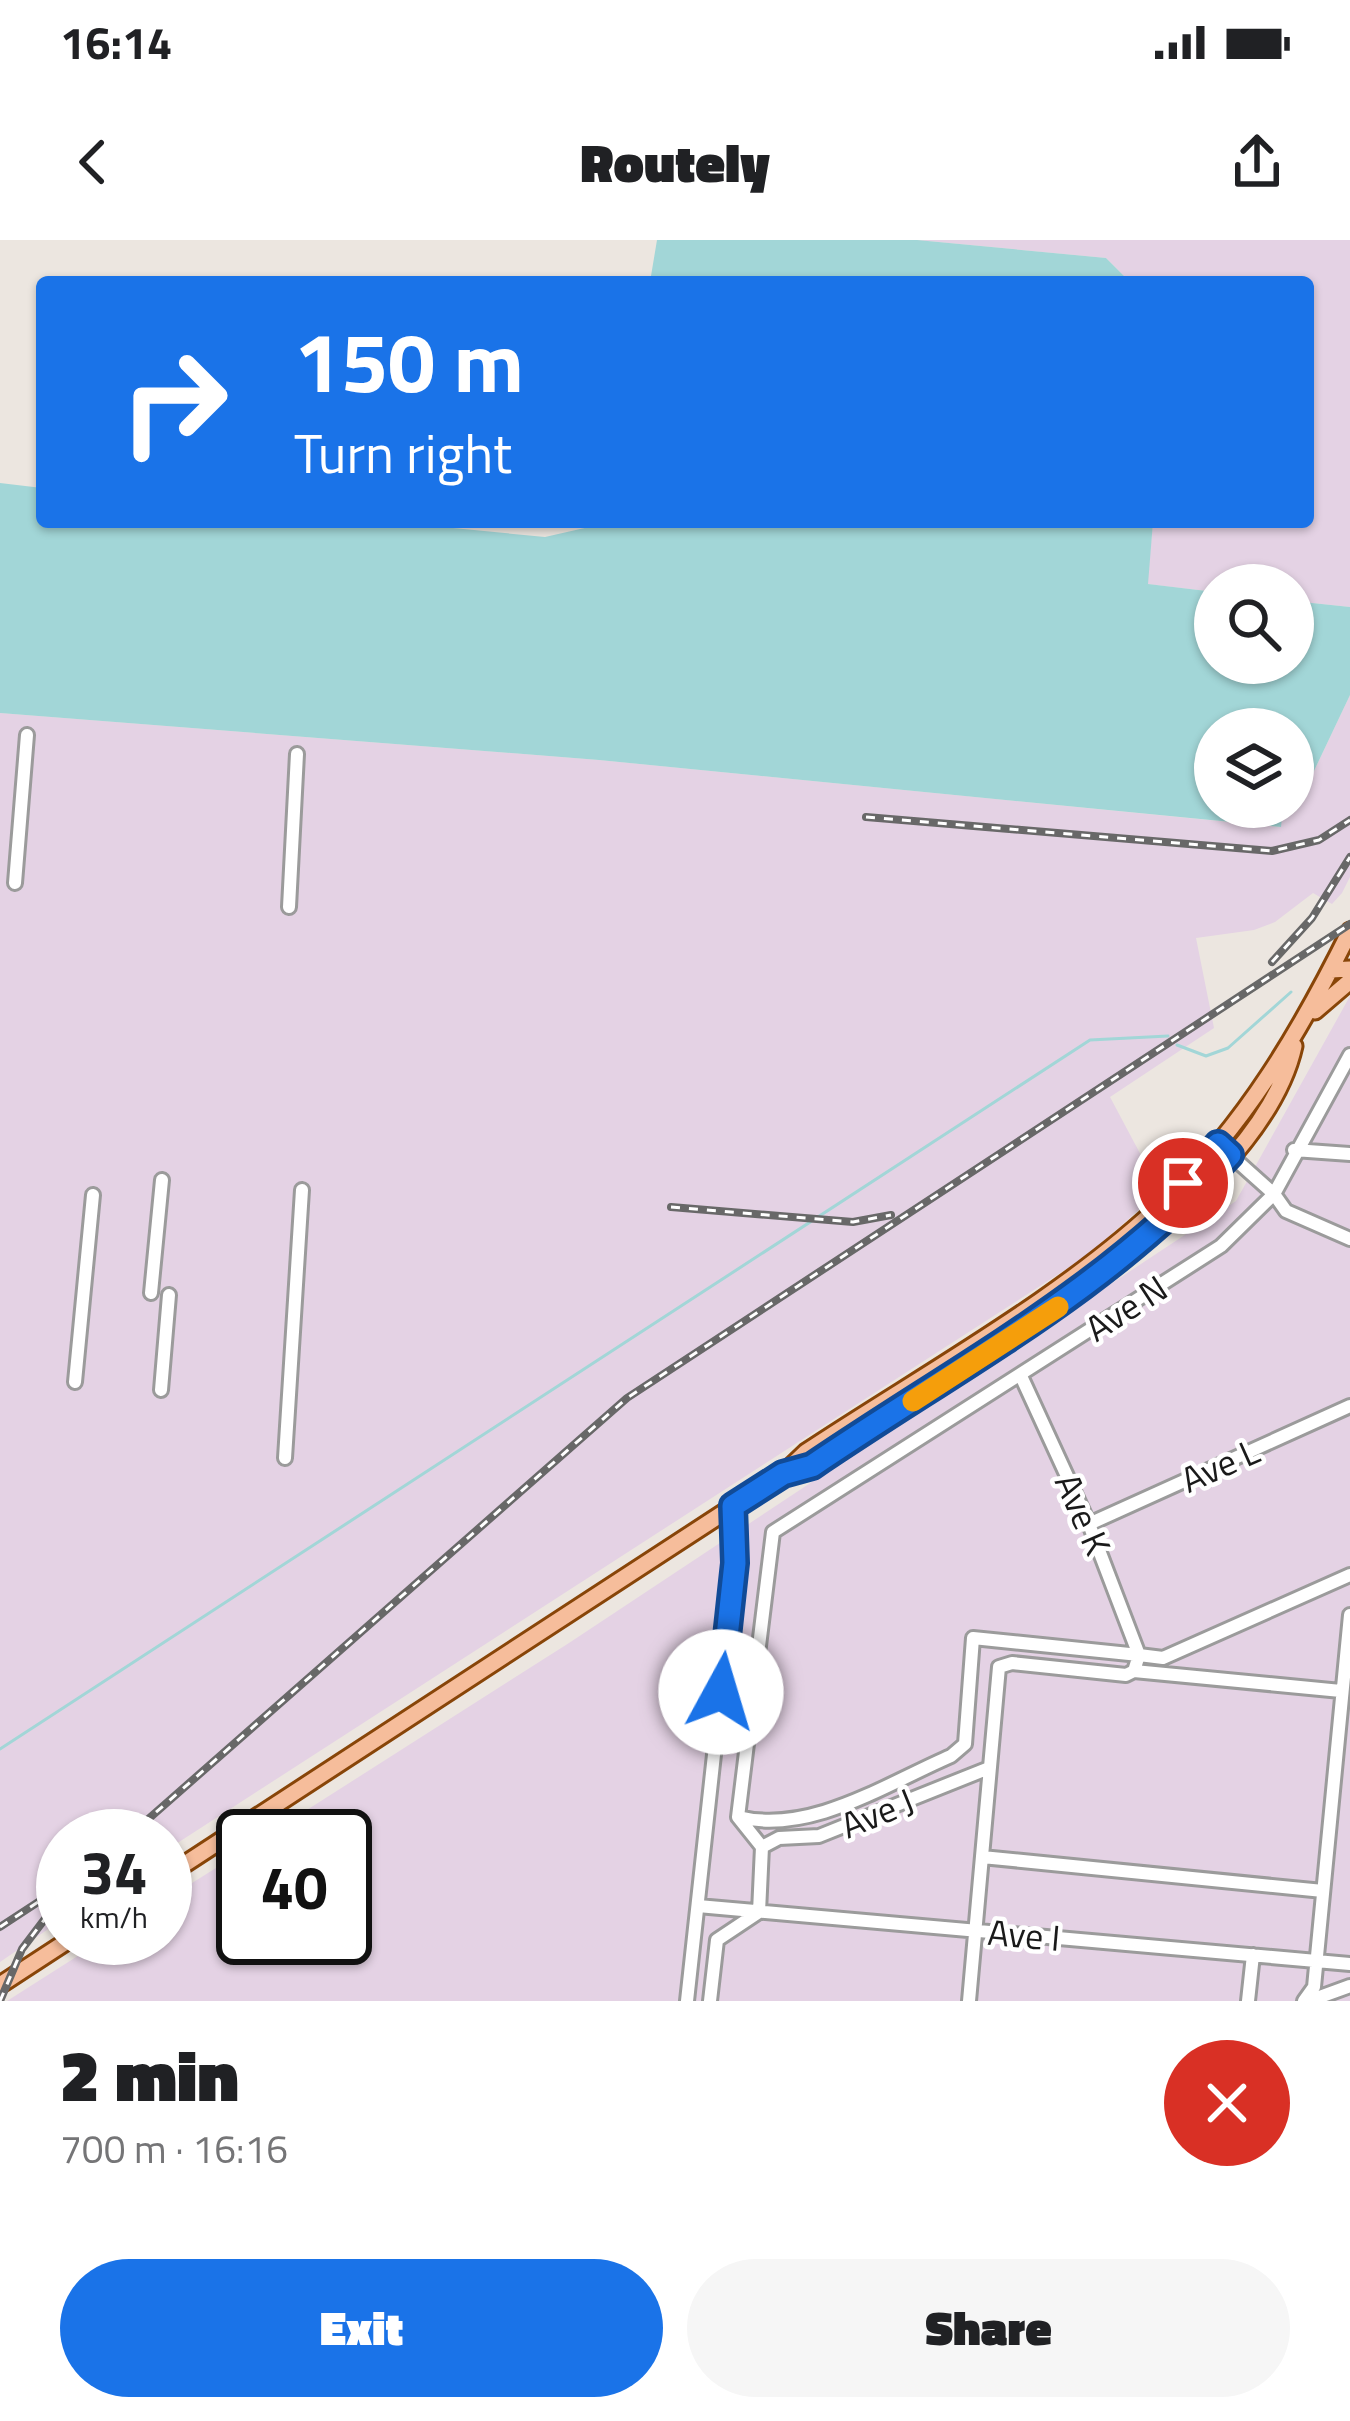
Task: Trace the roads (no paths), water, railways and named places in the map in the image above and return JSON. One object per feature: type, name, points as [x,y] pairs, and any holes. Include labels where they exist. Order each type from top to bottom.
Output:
[{"type":"main road","points":[[192,1859],[783,1474],[806,1452],[1107,1251],[1224,1150],[1309,1017],[1350,931]]},
{"type":"main road","points":[[1331,970],[1350,958]]},
{"type":"main road","points":[[1331,970],[1350,969]]},
{"type":"main road","points":[[1309,1017],[1350,981]]},
{"type":"main road","points":[[0,1985],[36,1962]]},
{"type":"street","points":[[16,883],[27,735]]},
{"type":"street","points":[[289,907],[297,754]]},
{"type":"street","name":"Ave N","points":[[738,1817],[773,1532],[1221,1246],[1274,1194],[1350,1055]]},
{"type":"street","points":[[1224,1150],[1274,1194],[1286,1211],[1350,1239]]},
{"type":"street","points":[[1294,1150],[1350,1154]]},
{"type":"street","points":[[151,1293],[162,1180]]},
{"type":"street","points":[[284,1459],[302,1190]]},
{"type":"street","points":[[75,1382],[94,1195]]},
{"type":"street","points":[[161,1390],[170,1295]]},
{"type":"street","name":"Ave K","points":[[1021,1376],[1089,1524],[1139,1655]]},
{"type":"street","name":"Ave L","points":[[1089,1524],[1350,1406]]},
{"type":"street","points":[[687,2001],[735,1563],[733,1506]]},
{"type":"street","points":[[738,1817],[770,1823],[799,1821],[950,1756],[965,1744],[973,1638],[1163,1658],[1350,1575]]},
{"type":"street","points":[[1307,2001],[1314,1987],[1345,1736],[1341,1691],[1350,1616]]},
{"type":"street","points":[[1134,1670],[1139,1655]]},
{"type":"street","points":[[969,2001],[999,1667],[1012,1663],[1126,1675],[1134,1670],[1341,1691]]},
{"type":"street","name":"Ave J","points":[[762,1847],[779,1838],[819,1836],[989,1768]]},
{"type":"street","points":[[710,2001],[717,1940],[759,1912],[762,1847],[738,1817]]},
{"type":"street","points":[[982,1857],[1323,1891]]},
{"type":"street","name":"Ave I","points":[[698,1906],[1350,1964]]},
{"type":"street","points":[[1248,2001],[1253,1955]]},
{"type":"street","points":[[1307,2001],[1350,1986]]},
{"type":"water","points":[[657,240],[917,240],[1106,258],[1124,276],[651,276]]},
{"type":"water","points":[[0,483],[36,487],[36,528],[453,528],[545,537],[585,528],[1153,528],[1148,584],[1194,589],[1194,684],[1314,684],[1314,603],[1350,607],[1350,695],[1314,771],[1314,708],[1194,708],[1194,818],[599,760],[0,713]]},
{"type":"waterway","points":[[1177,1045],[1206,1056],[1228,1048],[1291,992]]},
{"type":"waterway","points":[[0,1749],[1090,1040],[1168,1036]]},
{"type":"railway","points":[[866,817],[1272,851],[1319,840],[1350,820]]},
{"type":"railway","points":[[1272,962],[1312,918],[1350,857]]},
{"type":"railway","points":[[160,1809],[627,1398],[1350,924]]},
{"type":"railway","points":[[671,1207],[853,1222],[891,1215]]},
{"type":"railway","points":[[0,1927],[36,1903]]},
{"type":"railway","points":[[0,2001],[22,1949],[36,1931]]}]
